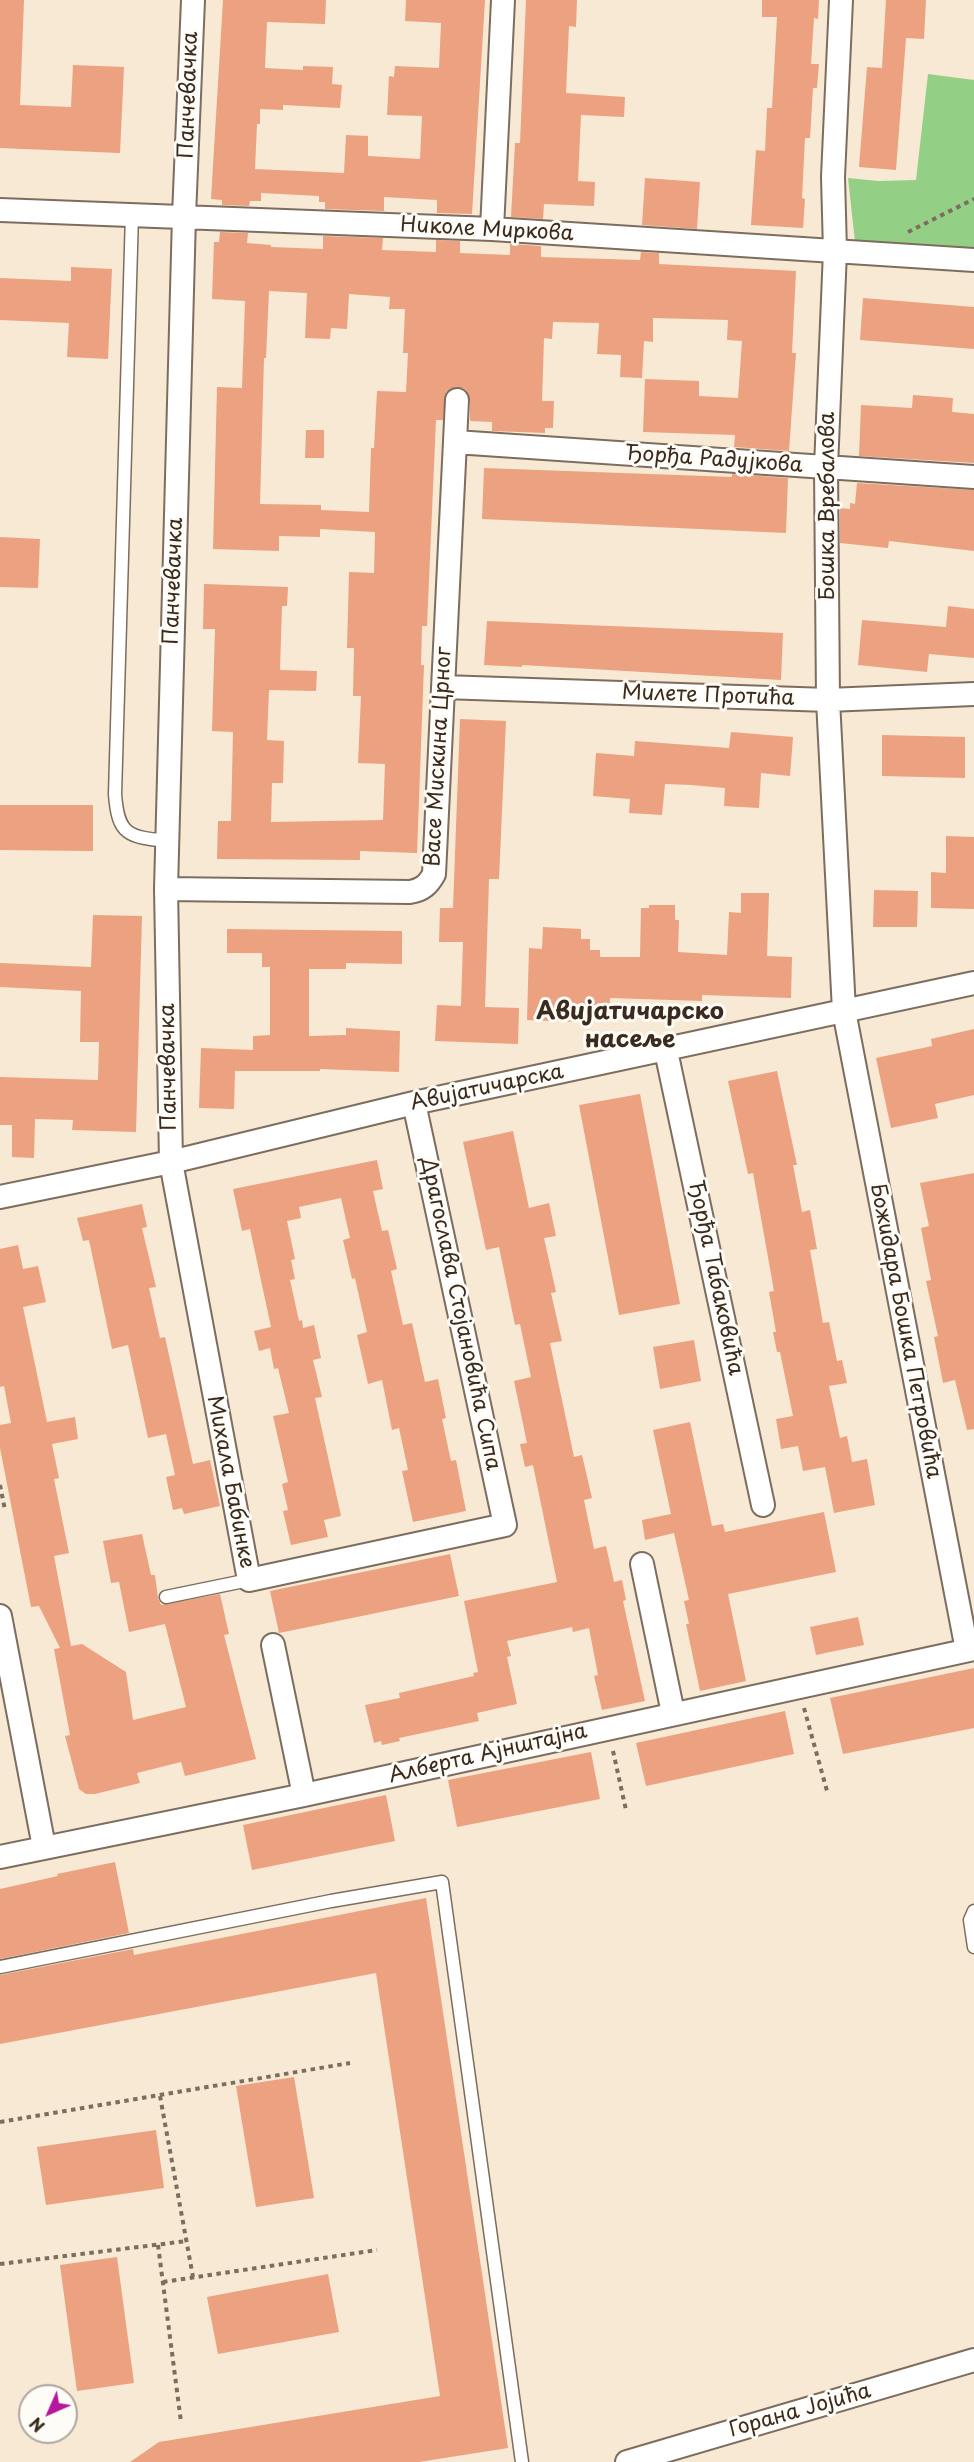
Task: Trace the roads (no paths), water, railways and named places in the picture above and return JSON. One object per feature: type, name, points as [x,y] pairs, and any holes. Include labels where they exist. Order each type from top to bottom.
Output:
[{"type":"street","name":"Панчевачка","points":[[171,1162],[166,889],[184,216],[193,0]]},
{"type":"street","points":[[492,229],[503,0]]},
{"type":"street","name":"Бошка Вребалова","points":[[841,0],[832,177],[835,251],[826,467],[828,700],[844,1011]]},
{"type":"street","name":"Николе Миркова","points":[[0,210],[492,229],[974,260]]},
{"type":"street","name":"Васе Мискина Црног","points":[[166,889],[410,892],[419,891],[428,884],[434,874],[457,400]]},
{"type":"street","name":"Ђорђа Радујкова","points":[[455,442],[974,477]]},
{"type":"street","name":"Милете Протића","points":[[443,687],[828,700],[974,694]]},
{"type":"street","name":"Авијатичарска","points":[[0,1197],[171,1162],[414,1103],[666,1051],[974,983]]},
{"type":"street","name":"Божидара Бошка Петровића","points":[[844,1011],[970,1649]]},
{"type":"street","name":"Ђорђа Табаковића","points":[[666,1051],[763,1505]]},
{"type":"street","name":"Драгослава Стојановића Сипа","points":[[414,1103],[505,1525]]},
{"type":"street","name":"Михала Бабинке","points":[[171,1162],[249,1580],[505,1525]]},
{"type":"street","points":[[642,1564],[673,1713]]},
{"type":"street","points":[[0,1616],[45,1847]]},
{"type":"street","points":[[273,1645],[304,1795]]},
{"type":"street","name":"Алберта Ајнштајна","points":[[0,1857],[304,1795],[970,1649]]},
{"type":"street","name":"Горана Јојића","points":[[627,2462],[974,2360]]},
{"type":"lane","points":[[132,214],[116,794],[118,820],[124,829],[139,837],[167,841]]},
{"type":"lane","points":[[166,1597],[249,1580]]},
{"type":"lane","points":[[0,1968],[331,1901],[442,1882],[522,2462]]},
{"type":"lane","points":[[974,1911],[970,1920],[974,1947]]},
{"type":"district","name":"Авијатичарско насеље","points":[[630,1026]]}]
